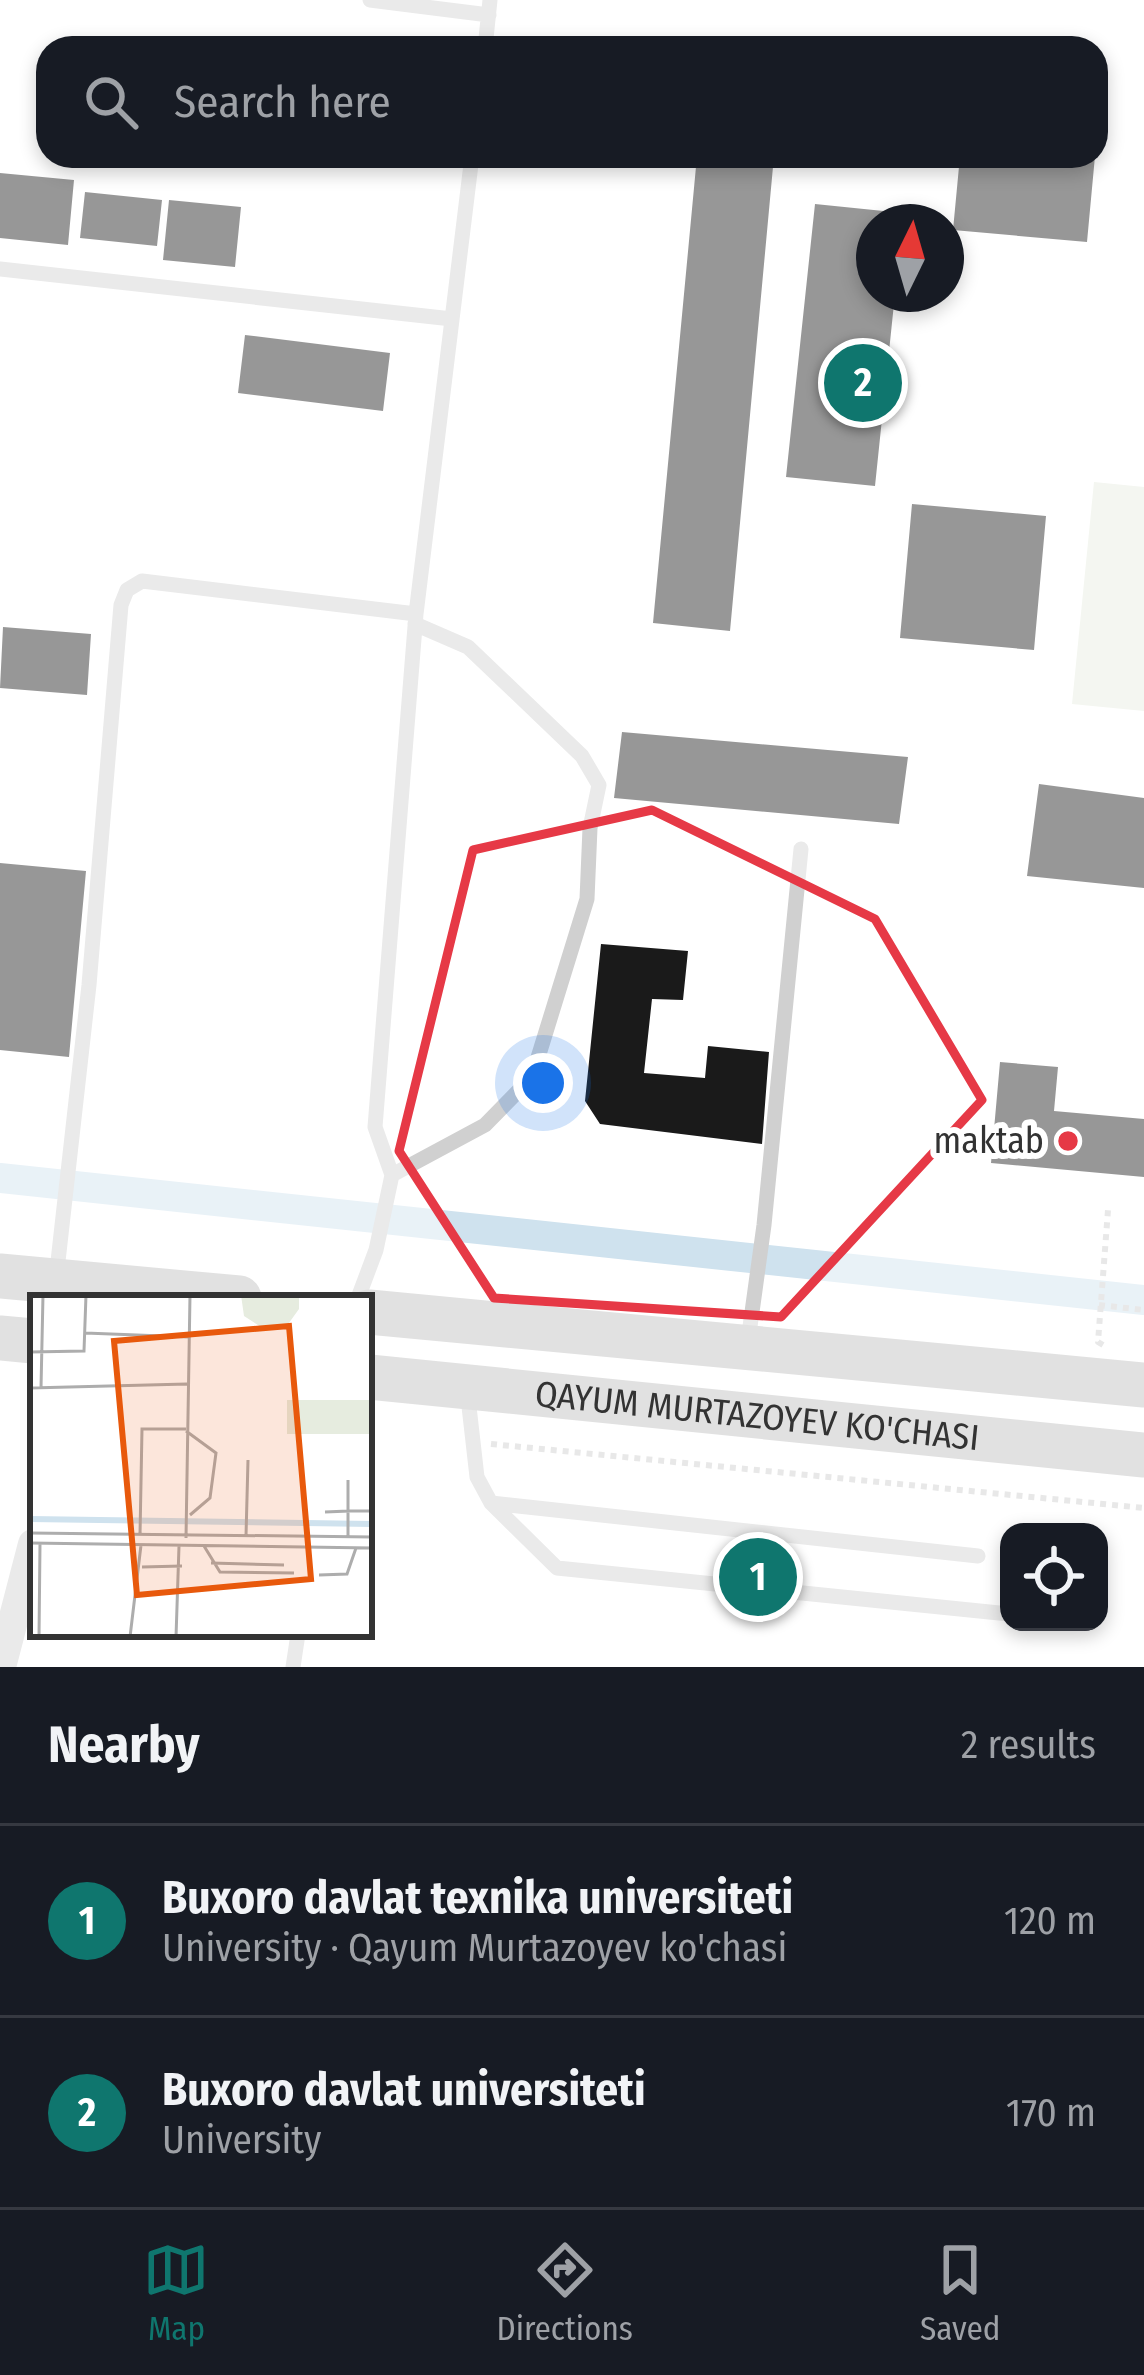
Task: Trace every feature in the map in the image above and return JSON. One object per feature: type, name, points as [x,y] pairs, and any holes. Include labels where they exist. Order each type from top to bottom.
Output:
[{"type":"street","points":[[0,1276],[205,1295]]},
{"type":"street","name":"QAYUM MURTAZOYEV KO'CHASI","points":[[372,1312],[750,1332],[1144,1385]]},
{"type":"street","points":[[0,1338],[30,1341]]},
{"type":"street","name":"QAYUM MURTAZOYEV KO'CHASI","points":[[372,1376],[1144,1455]]},
{"type":"street","points":[[1,1667],[30,1556]]},
{"type":"lane","points":[[370,0],[489,7]]},
{"type":"lane","points":[[359,1295],[376,1250],[392,1175],[375,1127],[415,619],[471,168]]},
{"type":"lane","points":[[0,269],[452,319]]},
{"type":"lane","points":[[56,1282],[89,985],[121,605],[127,590],[142,580],[415,619],[468,646],[582,756],[599,785],[590,828],[587,898],[532,1077],[485,1125],[392,1175]]},
{"type":"lane","points":[[750,1332],[801,849]]},
{"type":"lane","points":[[467,1386],[477,1477],[491,1503],[557,1568],[1000,1613]]},
{"type":"lane","points":[[491,1503],[978,1556]]},
{"type":"lane","points":[[293,1667],[298,1637]]},
{"type":"path","points":[[1108,1210],[1099,1305],[1144,1310]]},
{"type":"path","points":[[471,1442],[1144,1508]]},
{"type":"highlighted area","points":[[652,810],[875,919],[982,1100],[781,1317],[494,1298],[399,1151],[473,850]]},
{"type":"shaded area","points":[[1094,482],[1144,487],[1144,711],[1072,704]]},
{"type":"building","points":[[696,168],[773,168],[730,631],[653,623]]},
{"type":"building","points":[[959,168],[1094,168],[1087,242],[964,231],[964,204],[955,204]]},
{"type":"building","points":[[0,173],[74,180],[68,245],[0,238]]},
{"type":"building","points":[[85,192],[162,200],[157,246],[80,238]]},
{"type":"building","points":[[169,200],[241,207],[235,267],[163,260]]},
{"type":"building","points":[[815,204],[856,208],[856,312],[893,312],[875,486],[786,477]]},
{"type":"building","points":[[245,335],[390,353],[383,411],[238,393]]},
{"type":"building","points":[[912,504],[1046,516],[1034,650],[900,638]]},
{"type":"building","points":[[3,627],[91,634],[87,695],[0,688]]},
{"type":"building","points":[[622,732],[908,757],[899,824],[614,798]]},
{"type":"building","points":[[1039,784],[1144,798],[1144,888],[1027,876]]},
{"type":"building","points":[[0,863],[86,871],[69,1057],[0,1050]]},
{"type":"building","points":[[601,944],[688,951],[683,1000],[652,999],[644,1073],[705,1078],[708,1046],[769,1052],[762,1144],[600,1124],[585,1101]]},
{"type":"building","name":"maktab","points":[[1000,1062],[1058,1067],[1054,1111],[1144,1119],[1144,1177],[991,1163]]},
{"type":"waterway","points":[[0,1178],[1144,1300]]},
{"type":"place","name":"Buxoro davlat universiteti","points":[[863,383]]},
{"type":"place","name":"maktab","points":[[1068,1141]]},
{"type":"place","name":"Buxoro davlat texnika universiteti","points":[[758,1577]]}]
